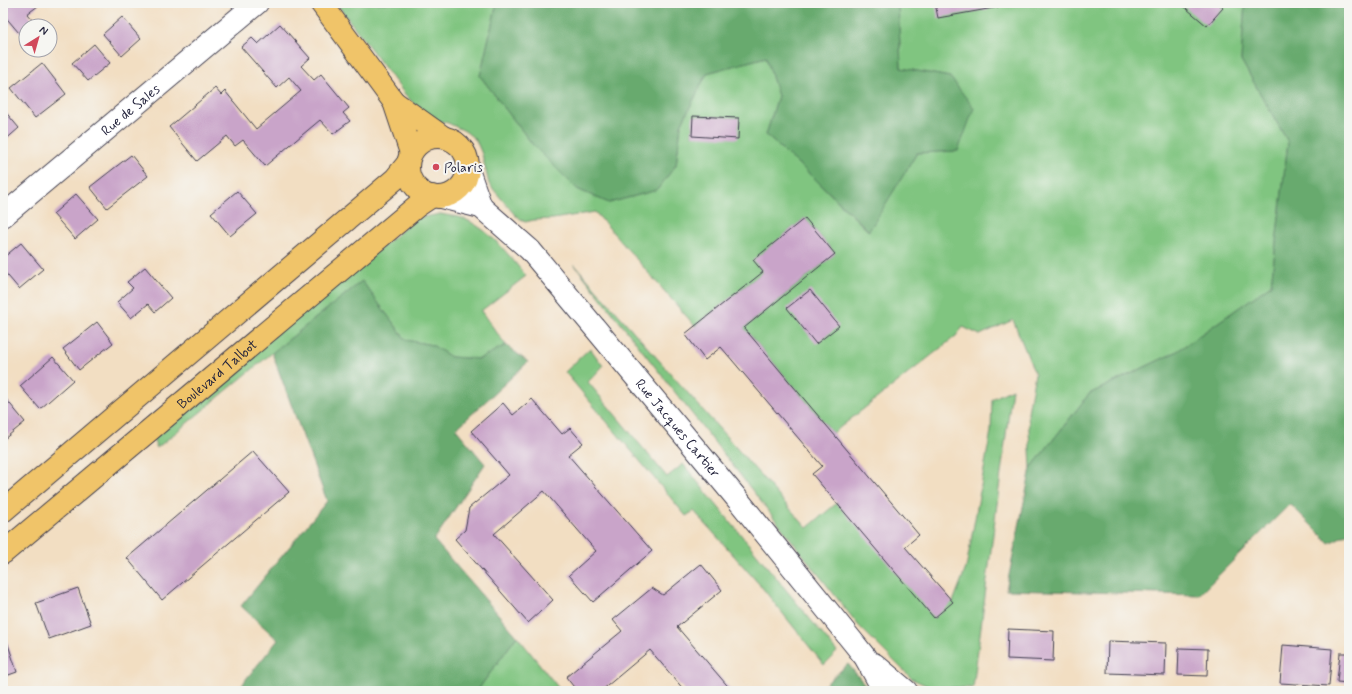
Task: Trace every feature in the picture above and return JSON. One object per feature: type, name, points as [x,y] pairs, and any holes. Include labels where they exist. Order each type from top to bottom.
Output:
[{"type":"main road","points":[[321,3],[394,102],[443,137],[452,140],[462,149],[467,157],[468,170],[463,184],[454,193],[436,197],[421,191],[410,179],[408,172],[409,158],[394,102]]},
{"type":"main road","points":[[3,511],[395,179],[418,144],[425,139],[443,137]]},
{"type":"main road","name":"Boulevard Talbot","points":[[3,553],[417,206],[436,197]]},
{"type":"street","name":"Rue de Sales","points":[[3,216],[257,3]]},
{"type":"street","name":"Rue Jacques Cartier","points":[[468,170],[481,207]]},
{"type":"street","name":"Rue Jacques Cartier","points":[[436,197],[481,207],[530,250],[774,544],[865,658],[884,691]]},
{"type":"street","name":"Rue Jacques Cartier","points":[[865,658],[906,691]]},
{"type":"green space","points":[[336,3],[497,3],[480,76],[533,145],[577,189],[609,203],[657,190],[676,165],[681,125],[707,73],[766,57],[778,96],[766,135],[813,177],[868,231],[917,153],[958,151],[950,77],[901,68],[898,3],[1245,3],[1241,60],[1288,142],[1271,285],[1176,352],[1089,394],[1031,468],[1028,412],[1035,374],[1013,320],[980,335],[963,327],[956,336],[833,433],[744,328],[835,254],[805,218],[754,260],[763,272],[695,326],[595,212],[525,222],[515,215],[489,184],[482,154],[476,140],[465,131],[448,123],[436,120],[421,112],[404,93]],"holes":[[[694,116],[739,118],[692,136]]]},
{"type":"green space","points":[[497,3],[898,3],[901,68],[950,77],[974,108],[958,151],[917,153],[869,231],[813,177],[766,135],[778,96],[766,57],[707,73],[681,125],[676,165],[657,190],[609,203],[577,189],[533,145],[480,76]]},
{"type":"green space","points":[[1245,3],[1349,3],[1349,533],[1329,543],[1290,504],[1199,595],[1006,590],[1031,468],[1089,394],[1176,352],[1271,285],[1288,142],[1241,60]]},
{"type":"green space","points":[[441,214],[465,219],[483,230],[513,260],[526,276],[481,311],[506,345],[479,359],[451,357],[432,345],[406,340],[362,281],[157,448],[152,436],[417,218]]},
{"type":"green space","points":[[574,264],[807,528],[837,503],[953,602],[966,568],[991,431],[992,399],[1012,389],[973,688],[930,687],[912,679],[859,626]]},
{"type":"green space","points":[[362,281],[406,340],[432,345],[451,357],[479,359],[506,345],[528,362],[456,429],[485,464],[434,540],[517,636],[477,691],[239,691],[246,679],[278,640],[241,606],[327,501],[272,353]]},
{"type":"green space","points":[[590,348],[603,366],[588,382],[667,477],[683,464],[837,652],[824,665],[760,585],[694,511],[686,516],[565,372]]},
{"type":"green space","points":[[517,636],[561,691],[477,691]]},
{"type":"green space","points":[[848,664],[870,691],[818,691]]},
{"type":"building","points":[[3,3],[35,3],[38,6],[27,14],[30,18],[18,18],[18,32],[3,14]]},
{"type":"building","points":[[935,3],[998,3],[999,7],[938,18]]},
{"type":"building","points":[[1180,3],[1218,3],[1223,8],[1207,26]]},
{"type":"building","points":[[122,17],[141,39],[122,56],[103,34]]},
{"type":"building","points":[[280,24],[310,58],[301,66],[314,80],[321,74],[349,108],[343,113],[350,121],[333,134],[320,120],[265,166],[243,140],[235,146],[227,136],[197,161],[169,127],[215,88],[221,95],[225,91],[256,129],[301,91],[289,77],[277,88],[241,47],[252,38],[258,44]]},
{"type":"building","points":[[94,44],[110,63],[88,81],[72,63]]},
{"type":"building","points":[[42,63],[66,94],[35,118],[11,88]]},
{"type":"building","points":[[3,109],[19,128],[3,142]]},
{"type":"building","points":[[693,116],[739,118],[738,139],[692,136]]},
{"type":"building","points":[[131,155],[148,176],[107,208],[90,187]]},
{"type":"building","points":[[237,191],[257,214],[230,236],[211,213]]},
{"type":"building","points":[[76,194],[98,219],[75,239],[53,214]]},
{"type":"building","points":[[805,218],[835,254],[744,328],[919,535],[905,547],[953,602],[934,618],[812,474],[822,466],[721,347],[705,360],[685,334],[763,272],[753,260]]},
{"type":"building","points":[[21,243],[43,269],[19,289],[3,270],[3,258]]},
{"type":"building","points":[[145,267],[171,298],[155,312],[148,304],[131,318],[117,302],[133,288],[127,282]]},
{"type":"building","points":[[810,290],[839,326],[816,344],[787,308]]},
{"type":"building","points":[[97,322],[113,343],[79,370],[63,349]]},
{"type":"building","points":[[53,357],[73,380],[40,409],[20,386]]},
{"type":"building","points":[[6,399],[25,422],[3,440],[3,402]]},
{"type":"building","points":[[532,399],[562,434],[570,428],[583,443],[568,455],[652,551],[593,602],[569,575],[596,551],[544,491],[494,534],[553,600],[528,623],[455,539],[465,530],[469,508],[509,475],[471,431],[503,403],[513,415]]},
{"type":"building","points":[[253,451],[289,492],[162,600],[127,558]]},
{"type":"building","points":[[701,564],[722,590],[677,627],[732,691],[685,691],[650,650],[601,691],[577,691],[566,677],[622,631],[613,620],[652,588],[663,595]]},
{"type":"building","points":[[78,588],[91,624],[49,639],[36,603]]},
{"type":"building","points":[[3,629],[17,672],[3,677]]},
{"type":"building","points":[[1008,629],[1054,631],[1053,661],[1007,659]]},
{"type":"building","points":[[1108,641],[1166,643],[1165,675],[1107,673]]},
{"type":"building","points":[[1283,645],[1332,649],[1329,686],[1280,683]]},
{"type":"building","points":[[1179,648],[1208,649],[1207,676],[1178,675]]},
{"type":"building","points":[[1340,653],[1349,653],[1349,683],[1337,682]]},
{"type":"place","name":"Polaris","points":[[436,167]]}]
